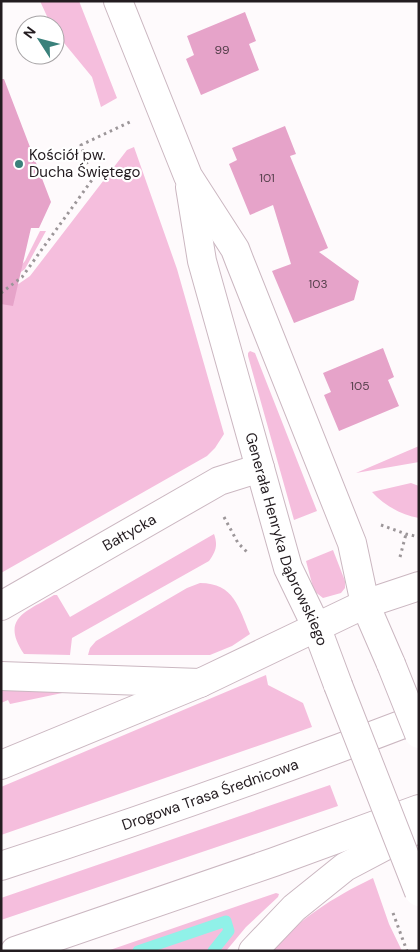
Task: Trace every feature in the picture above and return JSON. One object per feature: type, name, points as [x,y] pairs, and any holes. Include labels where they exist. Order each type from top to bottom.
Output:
[{"type":"street","name":"Generała Henryka Dąbrowskiego","points":[[118,1],[188,176],[235,249],[352,542],[366,604],[419,734]]},
{"type":"street","name":"Generała Henryka Dąbrowskiego","points":[[188,176],[202,262],[288,568],[316,626],[419,892]]},
{"type":"street","name":"Bałtycka","points":[[3,610],[219,481],[260,468]]},
{"type":"street","points":[[1,765],[200,683],[316,626],[366,604],[419,586]]},
{"type":"street","points":[[5,669],[200,683]]},
{"type":"street","name":"Drogowa Trasa Średnicowa","points":[[1,866],[145,819],[419,718]]},
{"type":"street","points":[[15,951],[266,865],[419,809]]},
{"type":"street","points":[[252,951],[294,908],[345,867],[419,828]]},
{"type":"path","points":[[1,293],[22,277],[92,180],[81,145],[133,120]]},
{"type":"path","points":[[220,510],[238,543]]},
{"type":"path","points":[[378,524],[419,537]]},
{"type":"path","points":[[399,561],[406,534]]},
{"type":"path","points":[[390,906],[408,951]]},
{"type":"shaded area","points":[[40,1],[79,1],[117,98],[101,107],[92,77],[65,44],[65,15],[46,15]]},
{"type":"shaded area","points":[[134,147],[177,269],[224,434],[207,456],[1,573],[1,296],[30,276],[127,150]]},
{"type":"shaded area","points":[[40,231],[46,231],[25,269],[1,287],[25,261]]},
{"type":"shaded area","points":[[250,351],[255,353],[317,511],[294,520],[248,356]]},
{"type":"shaded area","points":[[419,446],[419,462],[356,473]]},
{"type":"shaded area","points":[[411,483],[419,486],[419,518],[393,509],[372,492]]},
{"type":"shaded area","points":[[214,534],[216,548],[209,561],[72,638],[70,655],[24,654],[17,642],[16,624],[20,617],[34,606],[57,595],[70,617]]},
{"type":"shaded area","points":[[333,550],[345,581],[345,588],[341,593],[323,598],[314,591],[306,561]]},
{"type":"shaded area","points":[[200,583],[221,587],[228,592],[238,606],[250,634],[232,646],[210,655],[88,655],[90,648],[96,641],[187,588]]},
{"type":"shaded area","points":[[266,675],[268,685],[303,703],[312,727],[1,835],[1,787]]},
{"type":"shaded area","points":[[68,688],[67,692],[10,704],[8,700],[1,703],[1,689]]},
{"type":"shaded area","points":[[330,785],[338,806],[1,920],[1,898]]},
{"type":"shaded area","points":[[373,878],[389,924],[402,951],[269,951],[306,918],[343,893]]},
{"type":"shaded area","points":[[276,893],[279,894],[278,897],[246,927],[226,951],[107,951]]},
{"type":"building","points":[[245,12],[256,41],[249,44],[259,70],[201,95],[186,59],[194,55],[187,36]]},
{"type":"building","name":"Kościół pw. Ducha Świętego","points":[[1,79],[4,79],[51,202],[39,228],[31,228],[13,306],[1,304]]},
{"type":"building","points":[[285,126],[296,154],[290,156],[328,248],[319,252],[359,281],[354,300],[294,323],[272,271],[291,264],[273,205],[250,215],[229,164],[237,160],[232,148]]},
{"type":"building","points":[[383,348],[394,377],[388,380],[399,406],[339,431],[324,395],[331,392],[323,373]]},
{"type":"waterway","points":[[138,951],[226,921],[229,931],[213,951]]},
{"type":"place","name":"Kościół pw. Ducha Świętego","points":[[19,164]]}]
